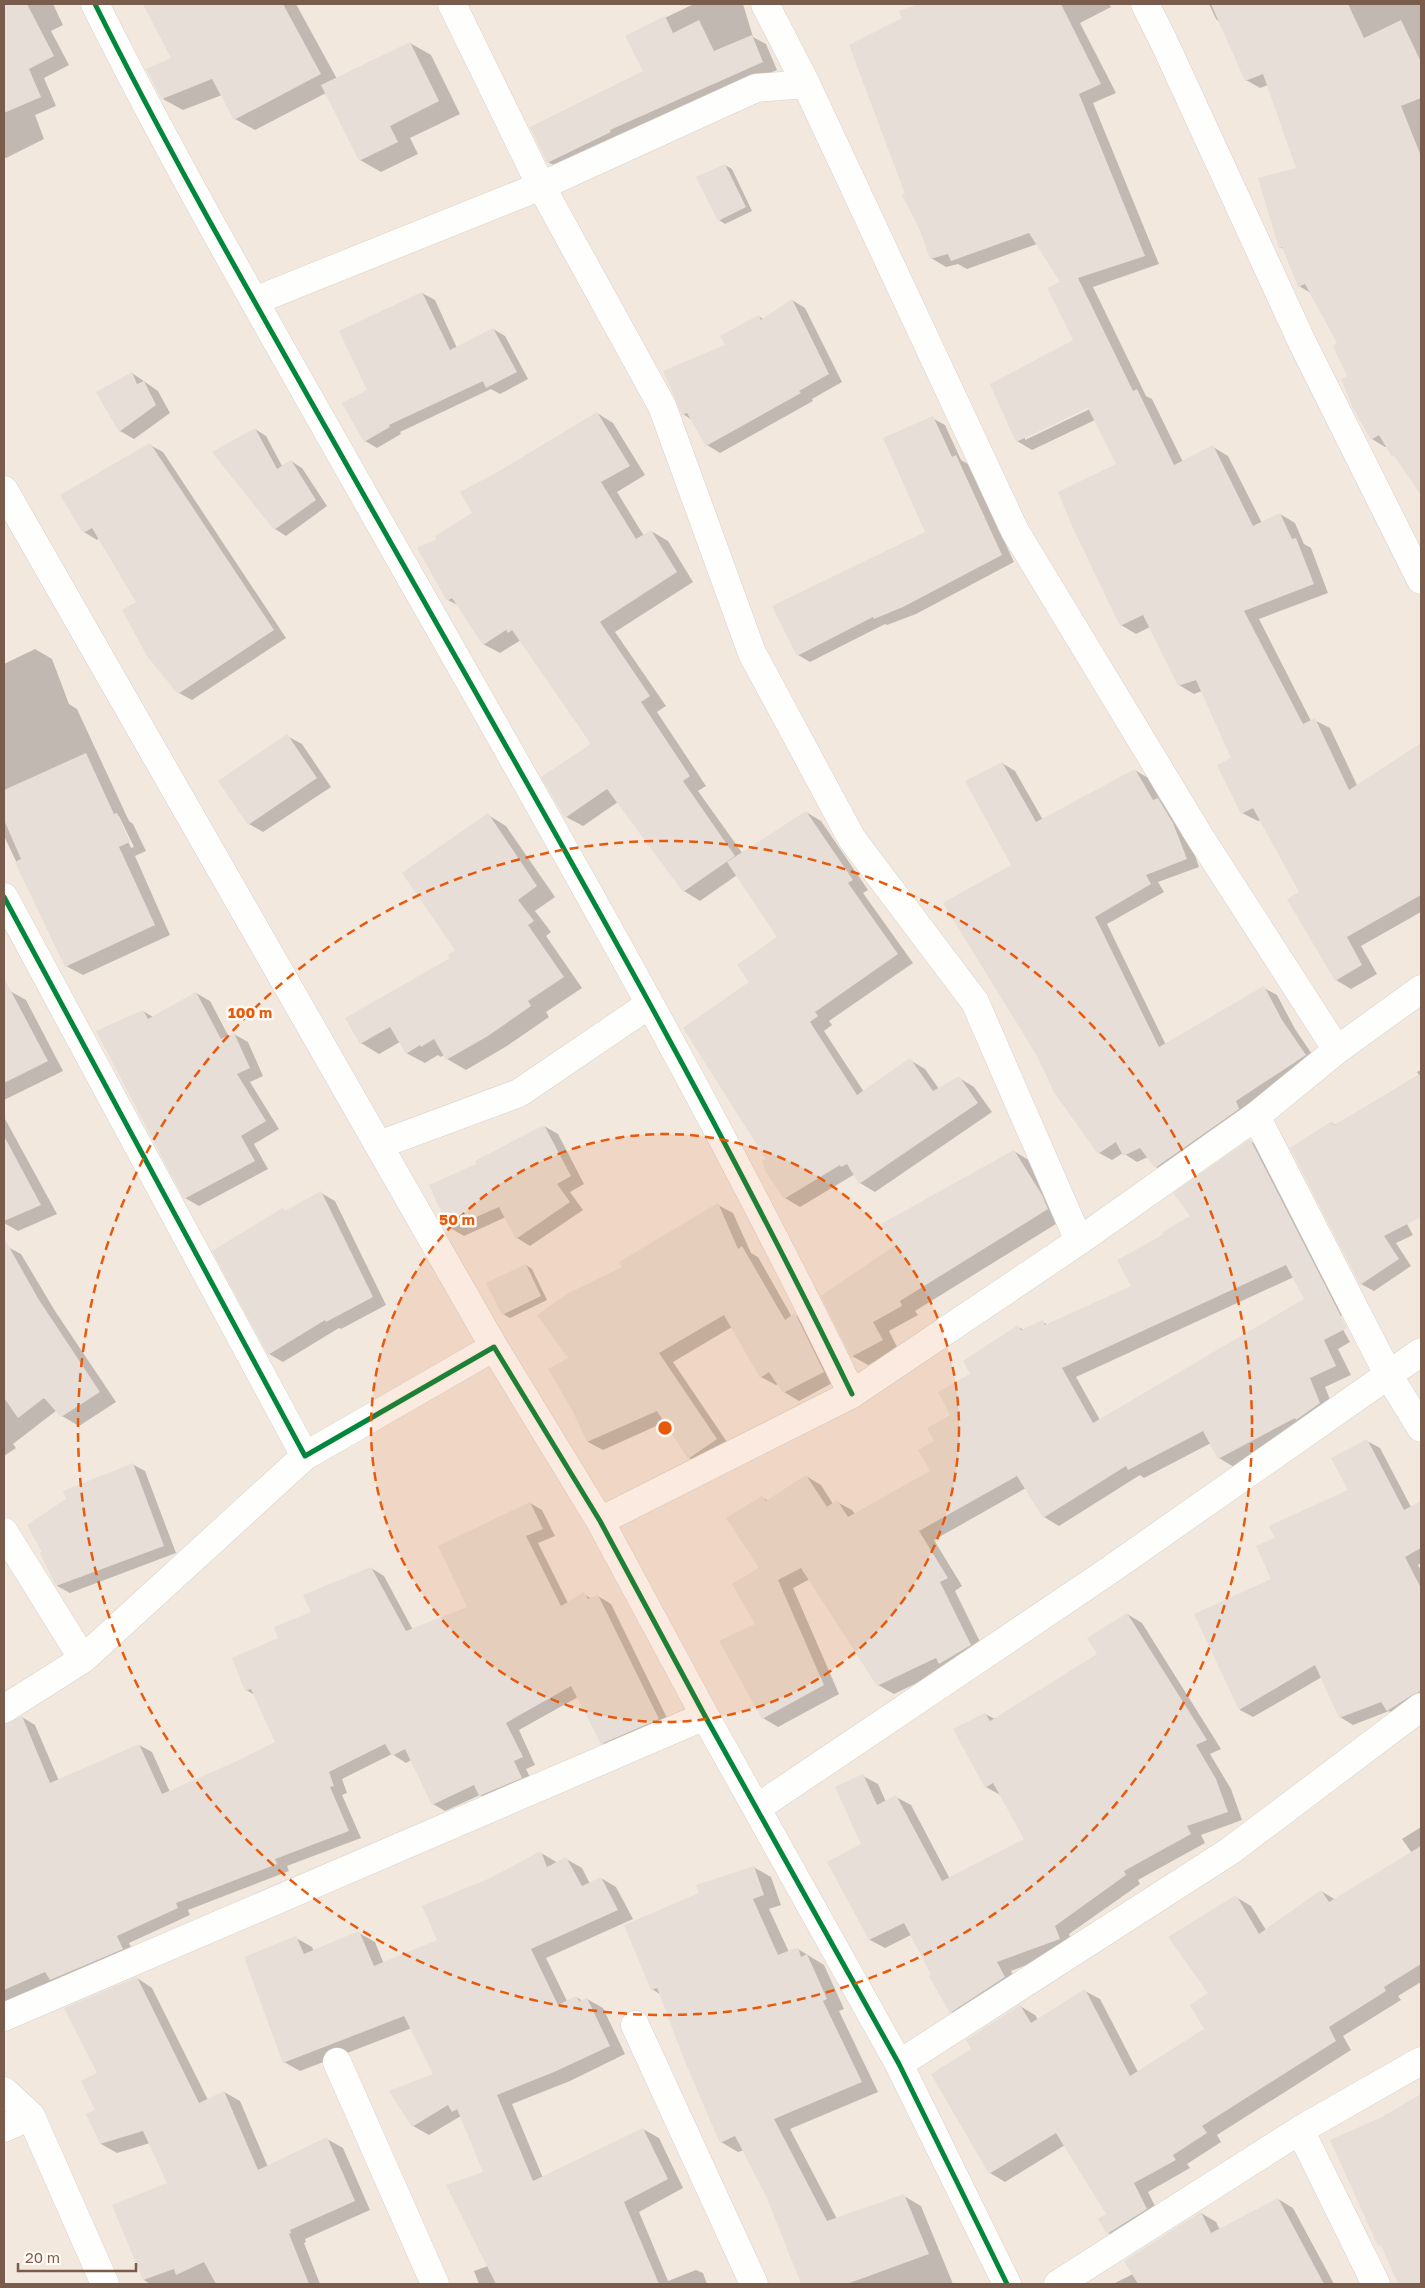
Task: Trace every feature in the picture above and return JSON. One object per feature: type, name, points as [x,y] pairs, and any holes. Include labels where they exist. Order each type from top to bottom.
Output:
[{"type":"street","points":[[95,4],[254,301],[650,1004],[788,1262],[852,1394]]},
{"type":"street","points":[[452,4],[541,186],[662,406],[752,652],[852,840],[975,1002],[1080,1241]]},
{"type":"street","points":[[1145,4],[1302,342],[1421,580]]},
{"type":"street","points":[[769,5],[1015,531],[1200,837],[1337,1050]]},
{"type":"street","points":[[254,301],[541,186],[756,88],[806,84]]},
{"type":"street","points":[[4,490],[494,1347],[600,1521],[705,1716],[899,2064],[1007,2284]]},
{"type":"street","points":[[4,897],[305,1456]]},
{"type":"street","points":[[600,1521],[852,1394],[1080,1241],[1256,1116],[1337,1050],[1421,988]]},
{"type":"street","points":[[379,1144],[519,1093],[650,1004]]},
{"type":"street","points":[[1256,1116],[1389,1376],[1421,1428]]},
{"type":"street","points":[[4,1709],[83,1659],[305,1456],[494,1347]]},
{"type":"street","points":[[757,1808],[1115,1567],[1421,1352]]},
{"type":"street","points":[[4,1532],[83,1659]]},
{"type":"street","points":[[899,2064],[1230,1851],[1421,1707]]},
{"type":"street","points":[[4,2017],[705,1716]]},
{"type":"street","points":[[635,2025],[754,2284]]},
{"type":"street","points":[[1058,2284],[1300,2130],[1421,2061]]},
{"type":"street","points":[[337,2062],[435,2284]]},
{"type":"street","points":[[4,2092],[31,2116],[105,2284]]},
{"type":"street","points":[[4,2128],[31,2116]]},
{"type":"street","points":[[1300,2130],[1376,2284]]},
{"type":"shaded area","points":[[4,4],[1421,4],[1421,2284],[4,2284]]},
{"type":"building","points":[[4,4],[27,4],[54,56],[29,69],[41,97],[4,113]]},
{"type":"building","points":[[143,4],[283,4],[321,74],[234,120],[212,79],[162,99],[146,69],[171,58]]},
{"type":"building","points":[[919,4],[1061,4],[1101,84],[1079,94],[1145,256],[1078,278],[1133,391],[1137,389],[1174,465],[1213,445],[1253,526],[1280,513],[1292,539],[1296,538],[1314,584],[1244,611],[1303,724],[1315,718],[1349,790],[1421,743],[1421,895],[1347,937],[1362,965],[1335,981],[1287,899],[1299,892],[1253,808],[1241,814],[1217,765],[1231,758],[1196,680],[1178,686],[1143,615],[1120,626],[1072,526],[1058,492],[1116,464],[1088,408],[1016,442],[990,384],[1073,340],[1047,288],[1060,282],[1029,233],[951,261],[948,254],[930,259],[920,230],[902,195],[905,194],[849,45],[902,18],[899,11]]},
{"type":"building","points":[[1211,4],[1348,4],[1364,38],[1401,20],[1421,62],[1421,98],[1401,106],[1421,156],[1421,495],[1394,455],[1392,457],[1379,435],[1371,440],[1353,408],[1341,379],[1347,376],[1333,346],[1337,343],[1305,284],[1298,287],[1282,247],[1279,248],[1258,178],[1296,168],[1263,74],[1245,81]]},
{"type":"building","points":[[665,16],[673,33],[699,20],[714,51],[752,35],[763,62],[610,130],[611,132],[547,163],[530,127],[643,71],[625,36]]},
{"type":"building","points":[[410,42],[439,101],[390,126],[398,142],[359,161],[321,85]]},
{"type":"building","points":[[725,164],[746,207],[718,221],[696,177]]},
{"type":"building","points":[[422,292],[450,350],[493,328],[517,372],[486,388],[483,381],[389,425],[390,427],[364,442],[342,403],[367,390],[339,331]]},
{"type":"building","points":[[792,299],[829,374],[799,391],[801,393],[706,446],[687,413],[682,415],[663,371],[725,345],[720,336],[759,315],[761,320]]},
{"type":"building","points":[[132,372],[137,384],[144,381],[156,405],[119,432],[96,392]]},
{"type":"building","points":[[597,412],[630,466],[601,482],[636,539],[651,530],[677,572],[600,622],[650,696],[641,702],[690,776],[683,781],[735,856],[683,892],[607,789],[565,818],[541,777],[591,744],[512,630],[508,633],[506,630],[483,645],[452,598],[447,601],[417,548],[437,539],[435,536],[472,513],[460,492],[496,473]]},
{"type":"building","points":[[933,416],[952,457],[956,455],[1002,555],[903,607],[874,619],[873,617],[797,656],[772,606],[925,532],[883,438]]},
{"type":"building","points":[[255,428],[277,469],[291,460],[316,500],[274,530],[212,452]]},
{"type":"building","points":[[150,443],[274,630],[178,694],[147,656],[122,610],[136,602],[92,528],[83,533],[60,495]]},
{"type":"building","points":[[287,734],[317,778],[248,825],[218,781]]},
{"type":"building","points":[[86,753],[114,814],[117,813],[130,842],[119,847],[155,925],[65,967],[15,862],[21,859],[4,820],[4,790]]},
{"type":"building","points":[[1002,762],[1036,822],[1135,769],[1153,800],[1158,798],[1173,823],[1187,859],[1146,875],[1151,884],[1095,917],[1159,1047],[1264,986],[1282,1020],[1306,1055],[1236,1101],[1239,1109],[1155,1168],[1140,1148],[1123,1156],[1116,1142],[1098,1154],[1055,1094],[1037,1056],[943,903],[1011,865],[965,781]]},
{"type":"building","points":[[806,811],[853,880],[848,883],[898,954],[815,1012],[818,1016],[810,1022],[857,1095],[910,1058],[933,1091],[959,1076],[978,1103],[859,1184],[847,1164],[841,1167],[840,1165],[784,1199],[766,1172],[762,1161],[766,1159],[683,1028],[749,982],[737,965],[777,937],[727,862]]},
{"type":"building","points":[[488,813],[537,886],[518,900],[534,921],[528,925],[564,977],[528,1001],[531,1006],[488,1036],[446,1060],[434,1039],[406,1054],[390,1027],[360,1044],[345,1018],[450,958],[448,955],[455,950],[402,873]]},
{"type":"building","points":[[4,978],[48,1061],[4,1083]]},
{"type":"building","points":[[196,992],[221,1039],[234,1033],[250,1068],[237,1074],[266,1121],[241,1136],[255,1161],[184,1199],[96,1031],[143,1010],[148,1019]]},
{"type":"building","points":[[1421,1074],[1421,1217],[1384,1236],[1399,1259],[1360,1285],[1290,1148],[1332,1121],[1334,1125]]},
{"type":"building","points":[[544,1125],[571,1176],[557,1184],[570,1202],[516,1239],[499,1207],[449,1229],[429,1185],[476,1164],[475,1161]]},
{"type":"building","points":[[4,1136],[41,1205],[4,1221]]},
{"type":"building","points":[[1250,1139],[1347,1328],[1324,1340],[1336,1366],[1310,1378],[1320,1403],[1296,1420],[1295,1418],[1218,1459],[1203,1431],[1128,1470],[1126,1466],[1043,1518],[1017,1476],[919,1531],[948,1578],[940,1582],[971,1645],[939,1664],[936,1658],[877,1686],[801,1568],[778,1580],[824,1685],[762,1719],[719,1641],[755,1624],[732,1584],[759,1568],[726,1518],[762,1496],[766,1501],[806,1475],[827,1507],[837,1500],[848,1517],[930,1471],[918,1450],[934,1441],[927,1428],[950,1415],[938,1392],[970,1374],[963,1361],[1018,1325],[1021,1330],[1043,1320],[1045,1325],[1131,1286],[1117,1260],[1164,1234],[1163,1232],[1190,1216],[1173,1193]],"holes":[[[1286,1265],[1304,1299],[1093,1423],[1062,1368]]]},
{"type":"building","points":[[1014,1150],[1042,1195],[1048,1209],[900,1301],[902,1306],[873,1322],[883,1340],[851,1357],[821,1296],[894,1246],[881,1224]]},
{"type":"building","points":[[321,1191],[373,1297],[326,1322],[325,1320],[268,1355],[212,1251],[283,1208],[285,1211]]},
{"type":"building","points":[[718,1203],[738,1249],[742,1246],[785,1320],[795,1313],[824,1372],[783,1393],[769,1372],[760,1378],[724,1315],[659,1353],[717,1439],[688,1459],[657,1411],[587,1442],[573,1412],[548,1369],[568,1358],[537,1315],[567,1294],[622,1267],[619,1262]]},
{"type":"building","points":[[4,1238],[39,1300],[100,1392],[61,1417],[44,1398],[18,1418],[4,1398]]},
{"type":"building","points":[[526,1264],[541,1296],[502,1315],[486,1283]]},
{"type":"building","points":[[1367,1439],[1404,1510],[1421,1501],[1421,1548],[1405,1557],[1421,1588],[1421,1691],[1387,1711],[1381,1702],[1339,1718],[1315,1665],[1239,1710],[1194,1614],[1271,1579],[1256,1546],[1275,1538],[1269,1526],[1348,1490],[1331,1458]]},
{"type":"building","points":[[133,1463],[164,1546],[56,1586],[40,1553],[42,1552],[27,1525],[66,1499],[63,1491]]},
{"type":"building","points":[[530,1502],[543,1529],[526,1536],[561,1606],[584,1592],[588,1599],[598,1595],[659,1719],[601,1744],[571,1686],[506,1723],[523,1757],[514,1761],[522,1778],[479,1796],[474,1785],[432,1805],[405,1749],[392,1756],[385,1744],[329,1772],[334,1786],[330,1787],[349,1831],[275,1859],[277,1864],[176,1903],[178,1908],[117,1936],[123,1949],[50,1980],[45,1972],[4,1990],[4,1724],[22,1716],[50,1783],[139,1744],[162,1794],[275,1742],[251,1689],[245,1691],[232,1658],[278,1638],[274,1627],[311,1612],[303,1595],[371,1567],[406,1631],[467,1607],[438,1546]]},
{"type":"building","points":[[1127,1613],[1207,1740],[1196,1745],[1216,1779],[1228,1812],[1187,1826],[1191,1834],[1124,1871],[1126,1875],[1055,1926],[1060,1939],[997,1962],[1005,1977],[950,2013],[929,1976],[931,1974],[904,1923],[869,1940],[827,1862],[861,1844],[835,1787],[863,1774],[877,1805],[896,1795],[942,1881],[1024,1839],[993,1783],[985,1788],[953,1729],[985,1713],[990,1721],[1097,1654],[1087,1638]]},
{"type":"building","points":[[1421,1846],[1421,1964],[1384,1987],[1386,1991],[1329,2027],[1336,2041],[1202,2126],[1207,2133],[1173,2155],[1176,2160],[1134,2183],[1147,2209],[1107,2234],[1098,2219],[1106,2214],[1056,2133],[989,2174],[931,2074],[971,2049],[966,2040],[1020,2005],[1031,2023],[1085,1989],[1130,2076],[1204,2029],[1190,2005],[1208,1993],[1168,1937],[1236,1895],[1259,1934],[1321,1890],[1329,1902]]},
{"type":"building","points":[[541,1851],[547,1867],[566,1857],[582,1886],[601,1877],[618,1910],[531,1949],[558,2005],[576,1996],[579,2001],[587,1998],[610,2046],[554,2072],[497,2095],[533,2181],[643,2128],[668,2179],[624,2202],[659,2284],[496,2284],[446,2185],[483,2172],[457,2109],[452,2112],[448,2105],[412,2127],[389,2091],[433,2074],[404,2016],[283,2063],[244,1957],[296,1936],[304,1954],[359,1931],[374,1966],[437,1940],[422,1906],[488,1879]]},
{"type":"building","points":[[754,1866],[764,1895],[753,1899],[778,1955],[798,1947],[801,1957],[807,1954],[827,1999],[823,2001],[862,2082],[774,2119],[827,2221],[904,2194],[929,2254],[847,2284],[801,2284],[767,2198],[735,2136],[720,2143],[686,2064],[657,1988],[651,1990],[624,1925],[699,1893],[696,1885]]},
{"type":"building","points":[[137,1977],[199,2103],[224,2091],[258,2170],[327,2137],[355,2201],[290,2230],[291,2233],[289,2234],[309,2284],[216,2284],[204,2262],[176,2275],[174,2269],[143,2280],[112,2205],[167,2183],[143,2131],[100,2144],[86,2114],[95,2110],[81,2081],[97,2073],[64,2008]]},
{"type":"building","points":[[1421,2094],[1421,2284],[1398,2284],[1381,2245],[1378,2246],[1330,2140],[1380,2118]]},
{"type":"building","points":[[1278,2198],[1324,2284],[1138,2284],[1124,2261],[1201,2212],[1211,2233]]},
{"type":"cycle path","points":[[95,4],[212,226],[535,797],[666,1034],[730,1153],[852,1394]]},
{"type":"cycle path","points":[[4,897],[305,1456],[494,1347],[600,1521],[705,1716],[899,2064],[1007,2284]]}]
